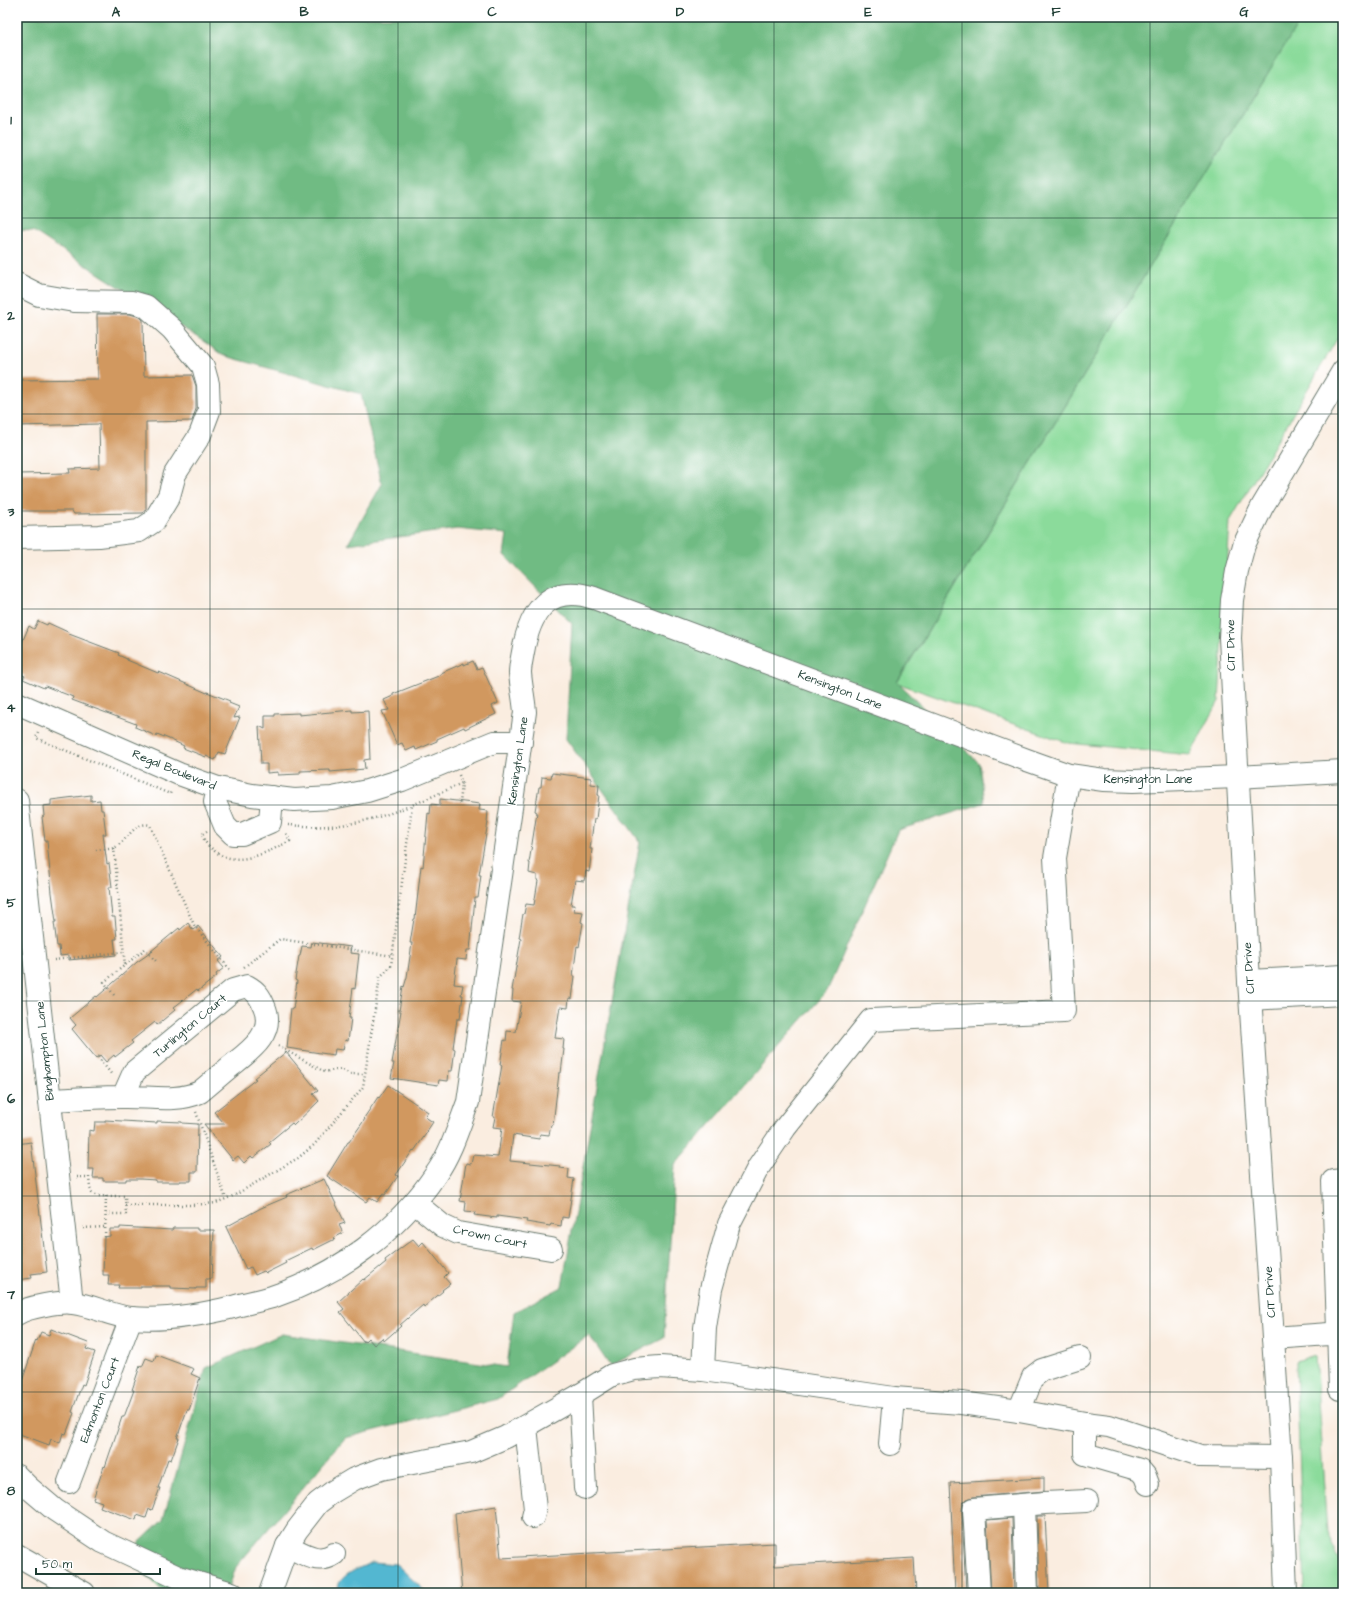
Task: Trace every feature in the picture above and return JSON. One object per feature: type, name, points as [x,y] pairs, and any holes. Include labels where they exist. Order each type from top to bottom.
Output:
[{"type":"street","points":[[17,284],[39,296],[74,301],[132,302],[146,306],[172,329],[203,366],[208,384],[209,411],[200,435],[176,474],[169,496],[154,521],[139,531],[99,536],[17,538]]},
{"type":"street","name":"CIT Drive","points":[[1286,1593],[1281,1457],[1250,990],[1230,638],[1232,600],[1237,571],[1244,545],[1262,507],[1343,371]]},
{"type":"street","name":"Kensington Lane","points":[[17,1314],[21,1311],[40,1306],[72,1303],[131,1318],[169,1318],[208,1313],[271,1297],[308,1282],[355,1256],[389,1229],[415,1203],[437,1173],[452,1145],[468,1102],[525,712],[520,672],[526,635],[532,618],[539,608],[547,602],[568,593],[580,593],[1070,775],[1104,780],[1133,781],[1237,778],[1343,771]]},
{"type":"street","name":"Regal Boulevard","points":[[17,703],[179,774],[218,788],[294,800],[332,798],[367,791],[402,780],[494,742],[521,742]]},
{"type":"street","points":[[703,1370],[705,1328],[711,1289],[729,1224],[758,1168],[785,1128],[871,1020],[1064,1011],[1055,858],[1070,775]]},
{"type":"street","points":[[218,788],[215,802],[225,826],[233,834],[242,834],[270,822],[272,797]]},
{"type":"street","name":"Binghampton Lane","points":[[17,800],[72,1303]]},
{"type":"street","points":[[1250,990],[1343,976]]},
{"type":"street","points":[[50,1100],[123,1097],[178,1098],[190,1096],[200,1092],[253,1048],[262,1038],[267,1026],[267,1012],[257,991],[239,981]]},
{"type":"street","name":"Turlington Court","points":[[123,1097],[134,1072],[233,990],[239,981]]},
{"type":"street","points":[[1250,990],[1343,994]]},
{"type":"street","points":[[1340,1389],[1340,1333],[1333,1181],[1343,1180]]},
{"type":"street","name":"Crown Court","points":[[415,1203],[443,1226],[458,1233],[551,1249]]},
{"type":"street","name":"Edmonton Court","points":[[69,1482],[131,1318]]},
{"type":"street","points":[[1274,1338],[1340,1333]]},
{"type":"street","points":[[1019,1411],[1033,1377],[1042,1370],[1080,1358]]},
{"type":"street","points":[[270,1593],[287,1546],[297,1530],[318,1503],[354,1479],[381,1469],[471,1452],[526,1427],[612,1375],[634,1369],[660,1367],[703,1370],[902,1398],[961,1403],[1109,1426],[1200,1456],[1281,1457]]},
{"type":"street","points":[[580,1395],[586,1488]]},
{"type":"street","points":[[902,1398],[906,1424]]},
{"type":"street","points":[[890,1444],[902,1398]]},
{"type":"street","points":[[1085,1423],[1085,1454],[1140,1470],[1145,1476],[1148,1484]]},
{"type":"street","points":[[526,1427],[535,1510],[533,1517]]},
{"type":"street","points":[[17,1476],[55,1510],[103,1542],[178,1577],[232,1593]]},
{"type":"street","points":[[979,1593],[974,1509],[1087,1501]]},
{"type":"street","points":[[1024,1505],[1027,1593]]},
{"type":"street","points":[[287,1546],[320,1559],[327,1558],[334,1554]]},
{"type":"street","points":[[17,1554],[84,1593]]},
{"type":"path","points":[[458,773],[462,784],[460,804]]},
{"type":"path","points":[[125,1205],[192,1205],[216,1203],[235,1195],[298,1158],[314,1145],[363,1087],[380,977],[391,966],[393,956],[412,806]]},
{"type":"path","points":[[96,850],[114,848],[126,839],[135,828],[145,824],[150,825],[194,925],[239,981],[280,939],[393,956]]},
{"type":"path","points":[[114,848],[125,966]]},
{"type":"path","points":[[114,995],[104,982],[145,949],[156,961]]},
{"type":"path","points":[[35,962],[123,952]]},
{"type":"path","points":[[262,1038],[325,1072],[341,1069],[350,1074],[365,1074]]},
{"type":"path","points":[[190,1096],[226,1199]]},
{"type":"path","points":[[74,1177],[89,1177],[92,1193],[98,1196],[125,1196],[126,1214],[106,1214]]},
{"type":"path","points":[[105,1237],[106,1196]]},
{"type":"green space","points":[[17,17],[1302,17],[897,682],[979,763],[984,803],[898,830],[827,991],[675,1165],[664,1338],[610,1366],[589,1335],[498,1399],[345,1438],[236,1567],[227,1593],[164,1593],[126,1555],[163,1520],[206,1368],[282,1334],[507,1367],[514,1312],[562,1287],[640,842],[566,739],[572,624],[504,555],[507,534],[457,529],[348,544],[382,484],[361,394],[222,355],[206,343],[33,231],[17,230]]},
{"type":"green space","points":[[1302,17],[1343,17],[1343,329],[1230,521],[1219,701],[1190,755],[1068,743],[897,683]]},
{"type":"green space","points":[[1315,1355],[1327,1533],[1343,1566],[1343,1593],[1304,1593],[1296,1361]]},
{"type":"water","points":[[372,1562],[396,1564],[427,1593],[338,1593],[338,1587],[344,1577]]},
{"type":"building","points":[[97,314],[130,314],[140,317],[143,320],[144,376],[192,375],[196,386],[196,409],[192,421],[146,422],[146,509],[143,513],[74,514],[72,511],[17,511],[17,474],[70,473],[69,469],[100,468],[99,424],[17,426],[17,380],[98,379]]},
{"type":"building","points":[[38,621],[47,625],[48,623],[70,633],[69,634],[119,653],[118,655],[127,660],[230,701],[229,703],[239,707],[234,718],[240,717],[225,754],[219,752],[215,760],[206,757],[183,748],[184,746],[169,739],[157,734],[156,736],[135,727],[136,724],[72,700],[73,697],[45,686],[44,688],[23,679],[25,676],[17,673],[17,654],[29,626],[34,629]]},
{"type":"building","points":[[473,661],[477,669],[482,667],[498,703],[492,706],[496,714],[465,729],[464,727],[437,739],[437,741],[416,750],[415,747],[406,751],[402,743],[397,745],[382,711],[389,710],[384,700],[393,696],[393,694],[441,675],[441,673],[464,663],[464,665]]},
{"type":"building","points":[[352,710],[352,712],[368,711],[370,759],[364,760],[365,769],[330,772],[330,770],[300,771],[300,774],[278,775],[278,772],[267,773],[267,764],[261,764],[259,726],[265,729],[265,716],[299,713],[299,715]]},
{"type":"building","points":[[552,773],[591,778],[591,784],[599,785],[599,795],[590,849],[592,849],[589,872],[586,871],[584,881],[575,880],[571,905],[575,905],[574,911],[583,912],[581,922],[583,923],[579,947],[577,946],[572,999],[569,998],[568,1008],[560,1007],[555,1038],[564,1039],[564,1049],[561,1073],[559,1073],[553,1125],[551,1125],[549,1135],[540,1134],[539,1139],[513,1135],[510,1161],[560,1166],[559,1168],[569,1169],[568,1178],[574,1179],[568,1218],[562,1217],[561,1226],[551,1224],[550,1226],[526,1222],[527,1220],[497,1216],[497,1218],[474,1215],[475,1212],[465,1211],[466,1202],[460,1201],[466,1163],[471,1164],[473,1155],[498,1157],[502,1128],[493,1127],[495,1117],[493,1117],[502,1065],[500,1065],[507,1031],[516,1032],[521,1002],[512,1001],[512,990],[521,939],[519,938],[526,904],[534,905],[538,881],[537,875],[529,873],[529,863],[537,812],[535,811],[542,777],[551,778]]},
{"type":"building","points":[[91,795],[91,801],[100,800],[101,810],[103,810],[106,834],[103,834],[112,887],[109,887],[112,917],[115,917],[117,939],[114,939],[116,955],[69,960],[69,955],[60,956],[59,946],[57,946],[54,922],[56,922],[47,841],[45,841],[42,817],[44,816],[43,806],[51,805],[51,800]]},
{"type":"building","points":[[440,799],[480,804],[479,810],[488,811],[488,822],[479,875],[481,875],[478,898],[475,898],[470,950],[467,950],[466,960],[457,959],[454,984],[463,985],[461,995],[463,995],[460,1019],[457,1019],[453,1048],[455,1049],[452,1071],[449,1071],[448,1081],[439,1080],[438,1085],[391,1078],[394,1063],[392,1063],[401,1011],[399,1011],[403,986],[404,987],[407,977],[412,943],[410,943],[415,919],[421,866],[423,867],[428,813],[430,814],[431,804],[440,805]]},
{"type":"building","points":[[188,923],[193,930],[198,926],[223,957],[218,961],[224,968],[216,974],[217,976],[198,991],[197,989],[173,1008],[175,1010],[157,1025],[155,1022],[131,1041],[133,1043],[115,1057],[114,1055],[106,1062],[100,1055],[96,1058],[72,1029],[76,1025],[70,1018],[179,928],[180,930]]},
{"type":"building","points":[[312,942],[351,947],[350,953],[359,954],[355,989],[353,988],[349,1018],[351,1018],[348,1041],[345,1040],[343,1050],[335,1049],[334,1055],[287,1048],[291,1008],[293,1009],[297,981],[295,980],[299,956],[302,946],[311,947]]},
{"type":"building","points":[[286,1052],[318,1091],[313,1094],[319,1101],[294,1125],[292,1123],[269,1142],[271,1144],[253,1158],[251,1156],[244,1163],[238,1156],[233,1160],[204,1124],[225,1124],[214,1112],[256,1079],[254,1078]]},
{"type":"building","points":[[388,1085],[428,1112],[425,1117],[433,1122],[396,1175],[398,1176],[385,1195],[383,1194],[377,1202],[370,1197],[366,1202],[327,1176],[378,1097],[379,1098]]},
{"type":"building","points":[[105,1120],[157,1123],[157,1121],[182,1122],[198,1124],[197,1172],[191,1172],[191,1181],[180,1182],[156,1182],[156,1180],[140,1179],[126,1179],[126,1181],[103,1181],[103,1178],[93,1178],[94,1169],[88,1169],[89,1130],[94,1131],[95,1122],[105,1122]]},
{"type":"building","points":[[31,1142],[47,1272],[31,1274],[32,1278],[17,1280],[17,1144]]},
{"type":"building","points":[[324,1179],[345,1223],[339,1225],[343,1233],[334,1238],[335,1239],[313,1250],[312,1248],[285,1261],[286,1263],[266,1273],[264,1271],[255,1275],[251,1267],[246,1269],[226,1227],[261,1208],[287,1197],[286,1195]]},
{"type":"building","points":[[120,1227],[172,1230],[173,1228],[197,1228],[197,1230],[214,1230],[212,1279],[206,1279],[206,1288],[196,1289],[171,1288],[171,1286],[118,1288],[119,1285],[108,1285],[109,1275],[103,1275],[104,1237],[110,1236],[110,1229],[120,1229]]},
{"type":"building","points":[[413,1239],[419,1246],[423,1242],[448,1273],[444,1277],[450,1284],[424,1307],[423,1305],[384,1341],[382,1338],[374,1345],[368,1338],[364,1342],[340,1312],[344,1309],[338,1302],[363,1279],[364,1280],[386,1262],[385,1260]]},
{"type":"building","points":[[51,1329],[88,1343],[86,1349],[95,1352],[84,1385],[82,1384],[72,1412],[74,1413],[66,1434],[63,1433],[60,1443],[51,1439],[49,1445],[17,1433],[17,1396],[36,1340],[37,1341],[41,1332],[49,1335]]},
{"type":"building","points":[[156,1355],[194,1369],[191,1374],[200,1378],[177,1438],[179,1438],[171,1460],[168,1459],[152,1510],[149,1509],[146,1518],[137,1515],[136,1520],[100,1507],[102,1502],[93,1499],[122,1417],[124,1417],[134,1390],[132,1390],[140,1366],[142,1367],[146,1358],[154,1361]]},
{"type":"building","points":[[1044,1478],[1044,1491],[973,1497],[967,1499],[963,1503],[962,1510],[966,1593],[955,1593],[950,1483]]},
{"type":"building","points":[[496,1506],[501,1558],[775,1543],[775,1566],[914,1558],[916,1593],[462,1593],[455,1513]]},
{"type":"building","points":[[1037,1516],[1045,1516],[1049,1593],[1039,1593]]},
{"type":"building","points":[[1012,1518],[1014,1593],[991,1593],[987,1520]]}]
